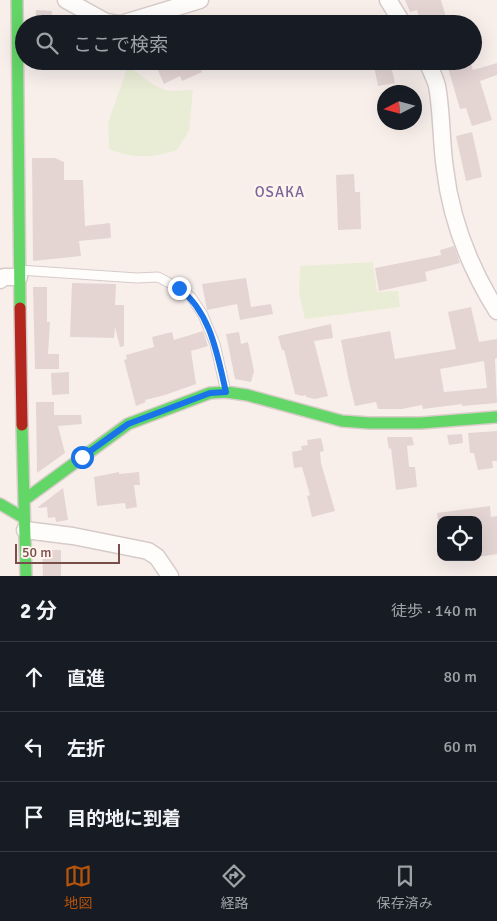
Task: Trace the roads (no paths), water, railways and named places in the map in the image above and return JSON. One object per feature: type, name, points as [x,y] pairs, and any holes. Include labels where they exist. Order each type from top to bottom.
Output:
[{"type":"street","points":[[17,0],[17,15]]},
{"type":"street","points":[[66,0],[93,15]]},
{"type":"street","points":[[150,15],[200,0]]},
{"type":"street","points":[[388,0],[397,15]]},
{"type":"street","points":[[18,70],[19,274],[26,576]]},
{"type":"street","points":[[431,70],[437,84],[445,170],[454,216],[467,256],[497,311]]},
{"type":"street","points":[[0,280],[4,277],[19,274]]},
{"type":"street","points":[[24,500],[128,424],[210,393],[226,392],[247,395],[342,421],[369,423],[421,422],[497,417]]},
{"type":"street","points":[[0,504],[25,524],[72,536],[148,551],[157,557],[170,576]]},
{"type":"lane","points":[[19,274],[158,278],[179,288],[191,297],[203,315],[215,344],[226,392]]},
{"type":"district","name":"OSAKA","points":[[280,192]]}]
